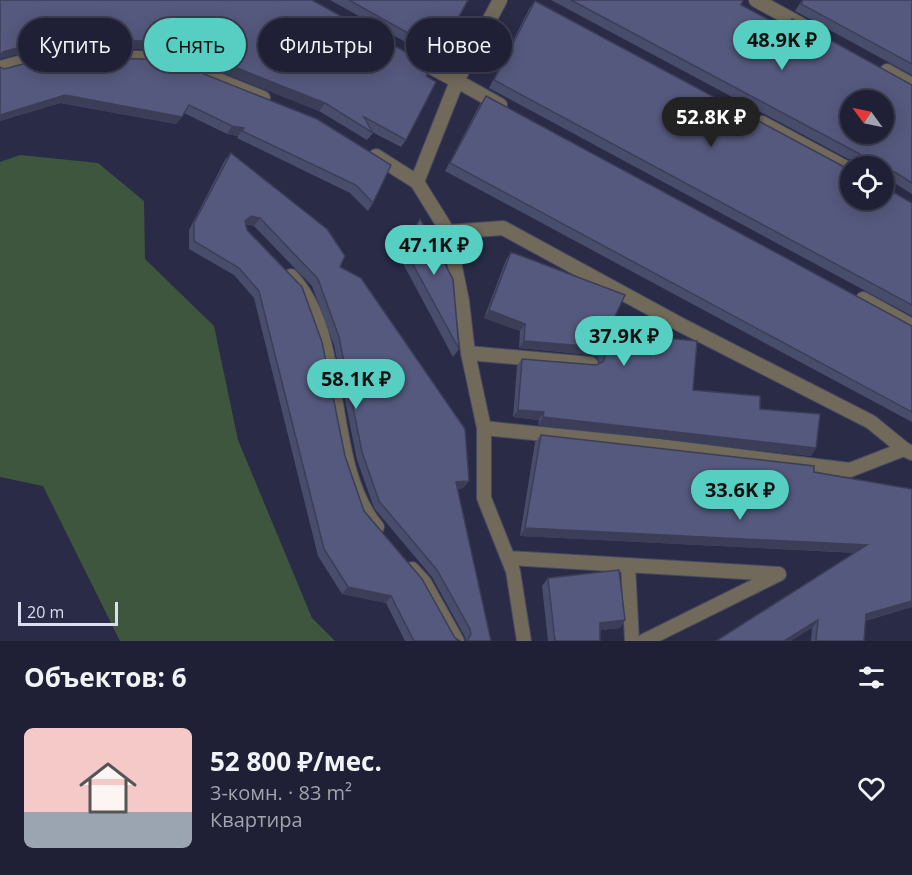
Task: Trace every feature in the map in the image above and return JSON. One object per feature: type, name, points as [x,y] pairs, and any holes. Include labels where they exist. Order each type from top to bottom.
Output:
[{"type":"lane","points":[[417,182],[457,81],[500,0]]},
{"type":"lane","points":[[756,0],[773,4],[821,35]]},
{"type":"lane","points":[[404,52],[508,109]]},
{"type":"lane","points":[[0,68],[48,55],[166,58],[273,102]]},
{"type":"lane","points":[[872,63],[912,85]]},
{"type":"lane","points":[[748,115],[840,165]]},
{"type":"lane","points":[[366,150],[417,182],[448,232],[462,301],[468,353],[484,428],[484,498],[513,571],[524,641]]},
{"type":"lane","points":[[448,232],[503,228],[681,325],[871,422],[908,451]]},
{"type":"lane","points":[[280,265],[304,290],[325,347],[348,462],[366,513],[387,539]]},
{"type":"lane","points":[[850,292],[912,326]]},
{"type":"lane","points":[[468,353],[591,364]]},
{"type":"lane","points":[[484,428],[659,446],[850,470],[908,451]]},
{"type":"lane","points":[[402,556],[424,582],[457,641]]},
{"type":"lane","points":[[508,558],[779,574],[644,641]]},
{"type":"lane","points":[[628,565],[632,641]]},
{"type":"green space","points":[[20,155],[98,163],[144,201],[145,259],[214,326],[238,440],[312,618],[335,641],[120,641],[43,486],[0,477],[0,162]]},
{"type":"building","points":[[0,0],[312,0],[344,18],[258,18],[258,72],[394,72],[394,45],[406,52],[406,72],[428,72],[426,76],[436,82],[406,140],[364,117],[373,133],[325,103],[246,72],[246,18],[144,18],[144,41],[132,41],[132,18],[18,18],[18,48],[0,55]]},
{"type":"building","points":[[349,0],[468,0],[458,18],[406,18],[406,32],[394,25],[394,18],[381,18]]},
{"type":"building","points":[[571,0],[743,0],[741,5],[786,29],[792,19],[912,85],[912,183],[894,172],[894,156],[861,156],[841,144],[894,144],[894,90],[840,90],[840,143]]},
{"type":"building","points":[[803,0],[912,0],[912,64],[801,4]]},
{"type":"building","points":[[535,1],[840,165],[840,210],[894,210],[894,193],[912,203],[912,305],[494,80],[498,72],[512,72],[512,45]]},
{"type":"building","points":[[132,59],[144,59],[144,72],[199,72],[317,119],[391,165],[373,203],[356,185],[242,131],[244,128],[232,126],[189,105],[182,117],[65,95],[0,115],[0,67],[4,69],[18,65],[18,72],[132,72]]},
{"type":"building","points":[[486,96],[912,326],[912,412],[450,163]]},
{"type":"building","points":[[231,153],[327,229],[345,256],[340,267],[361,278],[465,429],[469,481],[456,482],[491,641],[467,641],[471,634],[470,629],[437,570],[379,501],[362,452],[339,337],[318,279],[260,218],[251,216],[245,221],[247,230],[302,287],[322,342],[345,456],[364,511],[422,579],[455,638],[460,641],[414,641],[391,596],[348,587],[324,549],[259,291],[239,268],[194,241],[194,223]]},
{"type":"building","points":[[420,219],[453,279],[459,349],[404,248]]},
{"type":"building","points":[[511,252],[625,295],[607,333],[697,341],[693,390],[760,396],[760,409],[820,414],[816,448],[543,417],[544,412],[518,410],[522,359],[596,365],[603,362],[605,357],[602,349],[597,347],[524,341],[525,324],[489,310]]},
{"type":"building","points":[[541,435],[814,466],[814,472],[912,489],[912,601],[866,614],[864,641],[816,641],[818,620],[784,641],[716,641],[867,545],[525,528]]},
{"type":"building","points":[[619,570],[625,620],[600,623],[600,641],[555,641],[548,578]]}]
